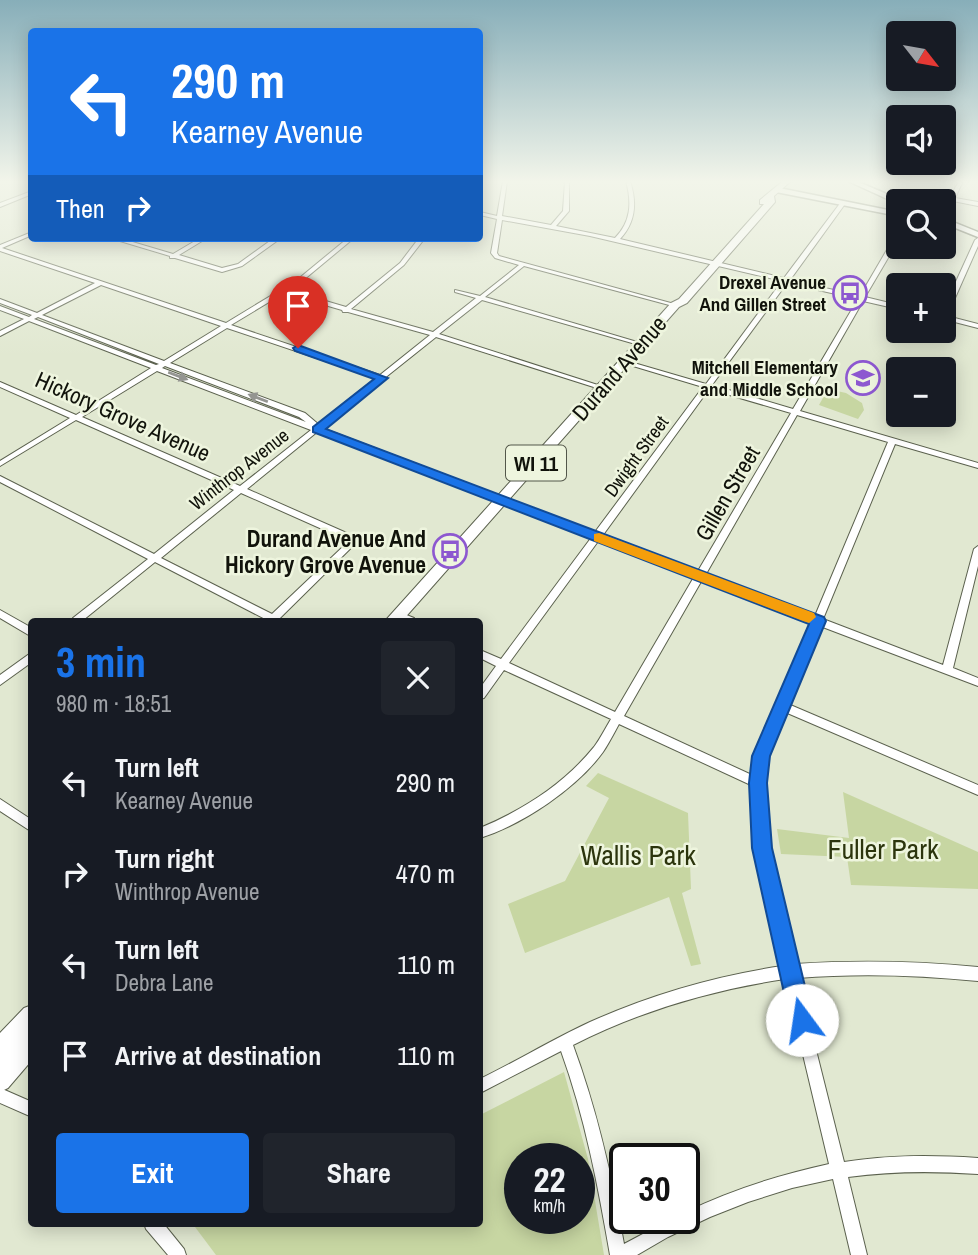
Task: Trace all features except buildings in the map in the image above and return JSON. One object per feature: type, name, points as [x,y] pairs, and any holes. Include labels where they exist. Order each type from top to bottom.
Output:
[{"type":"main road","name":"Durand Avenue","points":[[402,618],[676,304],[683,302],[712,263],[735,240]]},
{"type":"main road","points":[[0,1050],[28,1020]]},
{"type":"main road","points":[[0,1080],[28,1046]]},
{"type":"street","points":[[0,248],[18,240]]},
{"type":"street","points":[[497,240],[495,255],[522,265],[676,304]]},
{"type":"street","points":[[616,240],[886,304]]},
{"type":"street","name":"Dwight Street","points":[[483,691],[815,240]]},
{"type":"street","points":[[956,288],[977,240]]},
{"type":"street","points":[[125,242],[210,269],[227,270],[250,259],[273,242]]},
{"type":"street","points":[[172,257],[197,242]]},
{"type":"street","points":[[0,464],[319,268],[347,242]]},
{"type":"street","points":[[345,311],[402,264],[419,242]]},
{"type":"street","points":[[0,248],[382,378]]},
{"type":"street","name":"Gillen Street","points":[[483,832],[513,819],[554,793],[599,749],[886,256]]},
{"type":"street","name":"Winthrop Avenue","points":[[80,618],[522,265]]},
{"type":"street","points":[[0,334],[100,284]]},
{"type":"street","points":[[283,291],[603,388]]},
{"type":"street","points":[[457,291],[641,344]]},
{"type":"street","points":[[0,301],[302,415],[317,430]]},
{"type":"street","points":[[0,308],[978,682]]},
{"type":"street","points":[[956,320],[978,326]]},
{"type":"street","points":[[625,362],[978,466]]},
{"type":"street","name":"Hickory Grove Avenue","points":[[0,384],[79,416],[355,540],[277,618]]},
{"type":"street","points":[[859,1255],[762,848],[758,783],[761,756],[892,441]]},
{"type":"street","points":[[0,479],[271,618]]},
{"type":"street","points":[[947,670],[978,549]]},
{"type":"street","points":[[0,614],[28,631]]},
{"type":"street","points":[[483,656],[758,783]]},
{"type":"street","points":[[0,681],[28,659]]},
{"type":"street","points":[[782,706],[978,790]]},
{"type":"street","points":[[0,804],[28,824]]},
{"type":"street","points":[[483,1084],[565,1042],[670,996],[729,980],[790,970],[863,965],[926,967],[978,974]]},
{"type":"street","points":[[565,1042],[589,1113],[620,1255],[668,1227],[724,1200],[781,1182],[839,1170],[912,1164],[978,1166]]},
{"type":"street","points":[[0,1095],[28,1109]]},
{"type":"street","points":[[155,1227],[177,1255]]},
{"type":"green space","points":[[828,389],[846,393],[862,403],[864,410],[858,419],[819,405]]},
{"type":"green space","name":"Wallis Park","points":[[598,773],[688,813],[691,889],[682,893],[701,964],[691,966],[669,897],[525,953],[508,904],[565,881],[609,798],[586,786]]},
{"type":"green space","name":"Fuller Park","points":[[843,792],[978,852],[978,889],[851,885],[847,857],[781,854],[777,829],[849,838]]},
{"type":"green space","points":[[564,1072],[584,1143],[504,1143],[504,1234],[595,1234],[595,1201],[604,1255],[216,1255],[195,1227],[483,1227],[483,1113]]},
{"type":"slow traffic","points":[[599,537],[809,617]]},
{"type":"place","name":"Drexel Avenue And Gillen Street","points":[[850,293]]},
{"type":"place","name":"Mitchell Elementary and Middle School","points":[[863,378]]},
{"type":"place","name":"Durand Avenue And Hickory Grove Avenue","points":[[450,551]]},
{"type":"route","points":[[298,348],[382,378],[317,430],[818,621],[761,756],[758,783],[762,848],[802,1020]]}]
